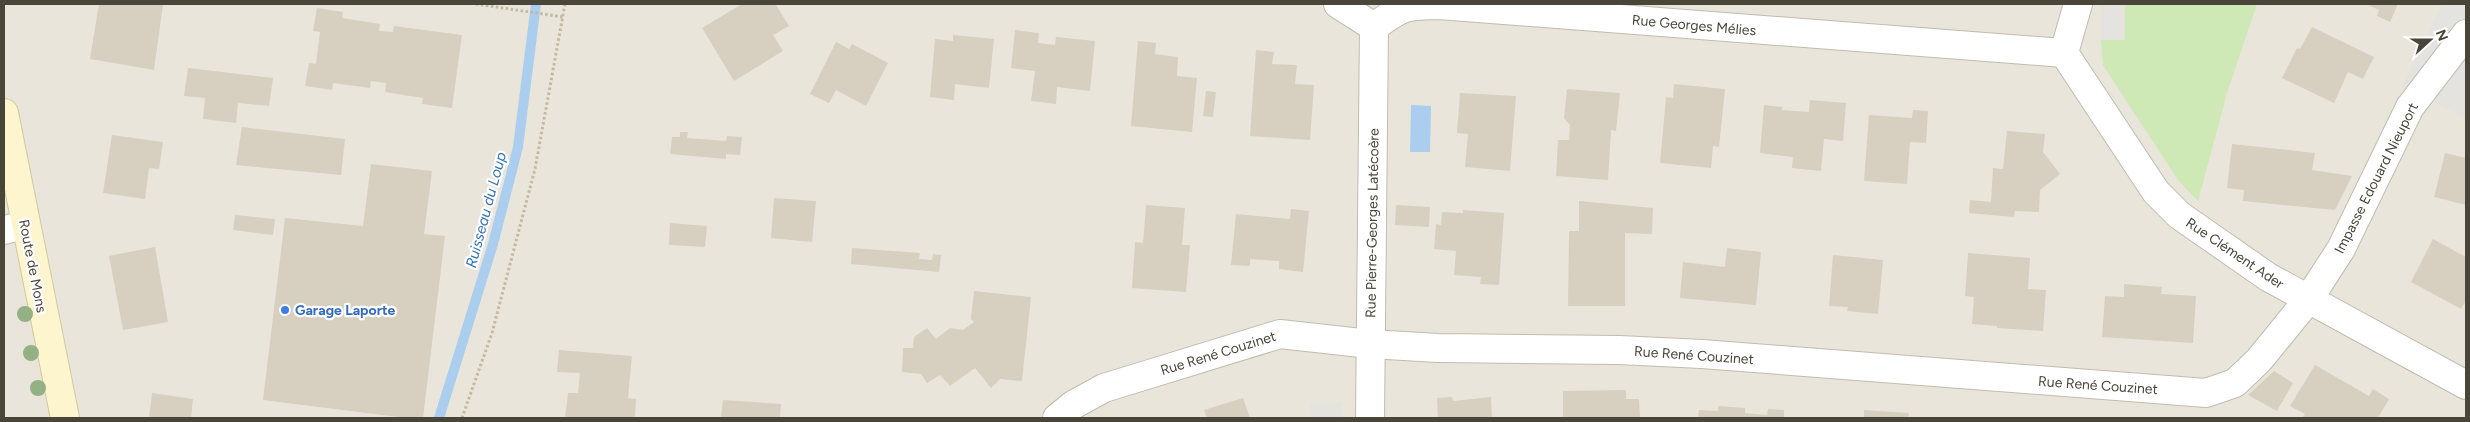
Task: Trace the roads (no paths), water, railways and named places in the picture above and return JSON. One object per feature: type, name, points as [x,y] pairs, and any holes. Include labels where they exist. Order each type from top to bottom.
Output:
[{"type":"main road","name":"Route de Mons","points":[[4,113],[14,227],[65,418]]},
{"type":"street","points":[[1338,4],[1374,27]]},
{"type":"street","points":[[2064,53],[2078,4]]},
{"type":"street","name":"Rue Georges Mélies","points":[[1374,27],[1398,9],[1411,5],[1439,5],[2064,53]]},
{"type":"street","name":"Rue Pierre-Georges Latécoère","points":[[1370,418],[1374,27]]},
{"type":"street","name":"Impasse Edouard Nieuport","points":[[2308,300],[2341,249],[2410,107],[2466,34]]},
{"type":"street","name":"Rue Clément Ader","points":[[2064,53],[2162,198],[2179,215],[2268,277],[2466,385]]},
{"type":"street","name":"Rue René Couzinet","points":[[1057,418],[1073,405],[1104,388],[1280,334],[1370,344],[1438,348],[1619,350],[1702,354],[2206,393],[2235,383],[2259,360],[2308,300]]},
{"type":"water","points":[[1411,105],[1431,106],[1430,152],[1410,152]]},
{"type":"waterway","name":"Ruisseau du Loup","points":[[439,418],[493,244],[518,147],[536,4]]},
{"type":"place","name":"Garage Laporte","points":[[285,310]]}]
